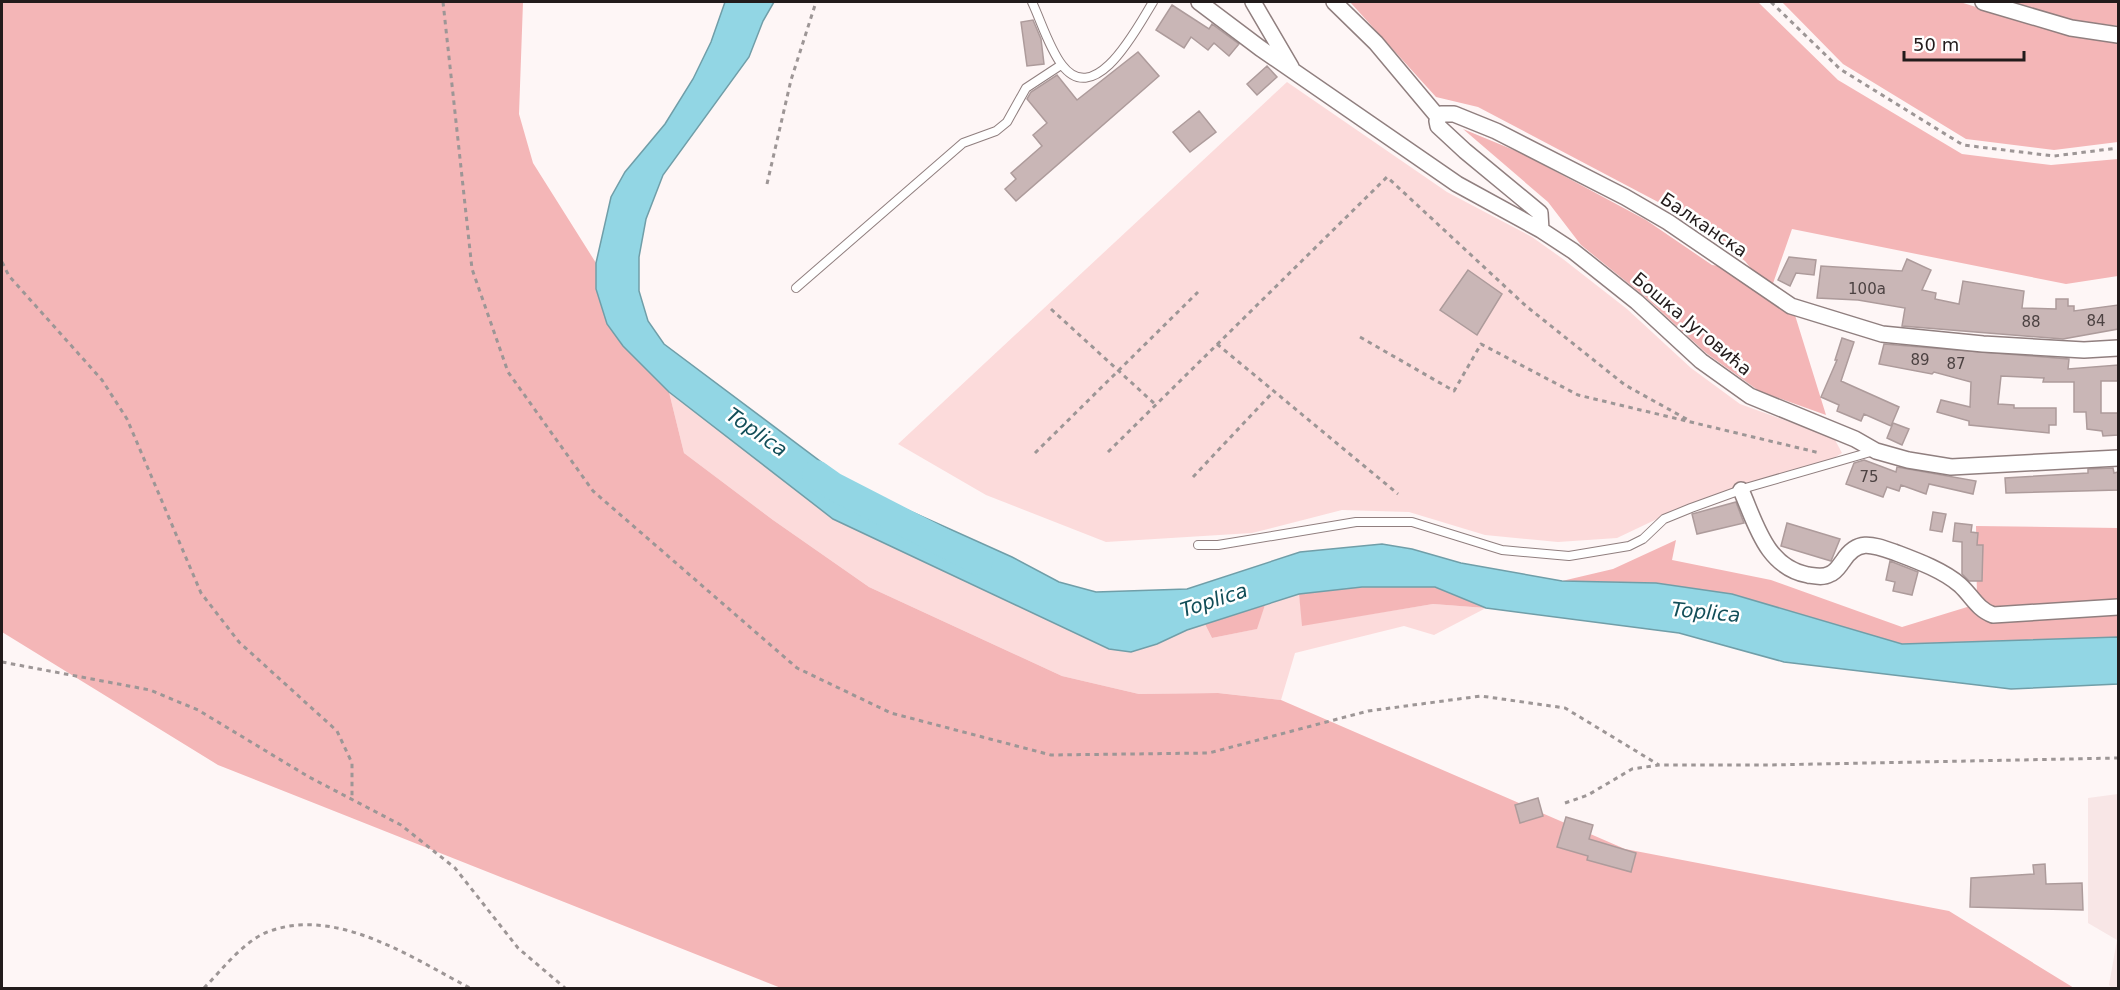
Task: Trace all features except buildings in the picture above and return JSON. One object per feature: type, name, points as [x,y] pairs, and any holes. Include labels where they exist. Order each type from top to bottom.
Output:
[{"type":"street","name":"Бошка Југовића","points":[[1199,2],[1260,48],[1457,184],[1541,230],[1618,288],[1701,361],[1750,396],[1855,439],[1876,451],[1951,467],[2118,458]]},
{"type":"street","points":[[1253,2],[1293,69]]},
{"type":"street","points":[[1334,2],[1376,43],[1438,117],[1438,126],[1465,152],[1511,187],[1540,213],[1541,230]]},
{"type":"street","points":[[1983,2],[2071,28],[2118,35]]},
{"type":"street","name":"Балканска","points":[[1438,117],[1444,112],[1466,118],[1528,146],[1625,197],[1668,222],[1791,306],[1882,334],[2084,350],[2118,348]]},
{"type":"street","points":[[1741,489],[1766,547],[1778,562],[1798,573],[1818,577],[1830,574],[1837,569],[1850,550],[1858,545],[1869,546],[1894,552],[1939,572],[1959,585],[1983,611],[1993,615],[2118,607]]},
{"type":"lane","points":[[1032,2],[1061,65],[1073,74],[1085,77],[1102,71],[1122,51],[1152,2]]},
{"type":"lane","points":[[796,288],[963,143],[996,131],[1007,122],[1026,88],[1061,65]]},
{"type":"lane","points":[[1198,545],[1218,545],[1356,522],[1412,522],[1502,550],[1569,556],[1629,546],[1643,539],[1664,519],[1741,489],[1876,451]]},
{"type":"path","points":[[443,2],[472,268],[508,372],[593,491],[797,669],[891,713],[1051,755],[1209,753],[1368,711],[1481,696],[1565,708],[1659,765]]},
{"type":"path","points":[[767,184],[791,80],[816,2]]},
{"type":"path","points":[[1771,2],[1840,69],[1963,145],[2054,156],[2118,148]]},
{"type":"path","points":[[1108,452],[1387,177],[1526,306],[1625,385],[1690,421]]},
{"type":"path","points":[[2,262],[9,276],[102,380],[127,419],[201,593],[239,642],[337,731],[352,763],[352,800]]},
{"type":"path","points":[[1035,453],[1198,292]]},
{"type":"path","points":[[1051,309],[1155,405]]},
{"type":"path","points":[[1360,337],[1454,391],[1482,344],[1578,395],[1815,453],[1823,453]]},
{"type":"path","points":[[1217,344],[1398,494]]},
{"type":"path","points":[[1193,477],[1274,391]]},
{"type":"path","points":[[2,662],[150,690],[198,710],[309,777],[400,825],[455,868],[518,948],[565,988]]},
{"type":"path","points":[[1565,803],[1588,795],[1632,769],[1659,765],[2118,758]]},
{"type":"path","points":[[204,988],[244,948],[265,933],[298,926],[331,927],[369,935],[470,988]]},
{"type":"shaded area","points":[[2,2],[523,2],[519,114],[533,163],[596,263],[596,289],[623,346],[669,392],[684,453],[773,520],[869,587],[1062,676],[1139,694],[1218,693],[1281,700],[1625,849],[1949,911],[2074,988],[781,988],[218,765],[2,632]]},
{"type":"shaded area","points":[[1350,2],[1758,2],[1838,80],[1962,154],[2051,165],[2118,159],[2118,276],[2066,284],[1792,229],[1770,292],[1794,312],[1826,415],[1759,391],[1706,353],[1644,296],[1581,245],[1548,202],[1463,129],[1521,153],[1646,220],[1712,265],[1733,268],[1768,290],[1745,261],[1677,212],[1478,107],[1436,97]]},
{"type":"shaded area","points":[[1782,2],[1960,2],[2073,37],[2118,43],[2118,142],[2054,150],[1966,139],[1843,64]]},
{"type":"shaded area","points":[[2005,2],[2118,2],[2118,26],[2073,20]]},
{"type":"shaded area","points":[[1287,82],[1447,192],[1532,237],[1563,259],[1627,309],[1691,368],[1740,404],[1834,438],[1842,453],[1826,463],[1755,481],[1676,510],[1617,538],[1558,542],[1485,535],[1409,512],[1342,510],[1252,533],[1106,542],[986,495],[898,444]]},
{"type":"shaded area","points":[[669,392],[833,519],[864,533],[1187,630],[1205,624],[1212,638],[1256,629],[1265,605],[1299,594],[1303,625],[1433,604],[1486,608],[1434,635],[1404,626],[1295,653],[1281,700],[1218,693],[1139,694],[1062,676],[869,587],[773,520],[684,453]]},
{"type":"shaded area","points":[[1976,526],[2118,528],[2118,637],[1902,644],[1732,594],[1656,583],[1562,581],[1613,569],[1676,540],[1672,560],[1771,580],[1902,627],[1977,604]]},
{"type":"shaded area","points":[[1362,587],[1435,587],[1486,608],[1433,604],[1302,626],[1299,594]]},
{"type":"shaded area","points":[[1265,605],[1257,629],[1212,638],[1205,624]]},
{"type":"shaded area","points":[[2118,794],[2118,988],[2112,988],[2109,985],[2117,940],[2088,923],[2088,798]]},
{"type":"water","points":[[725,2],[774,2],[763,21],[749,57],[663,175],[646,219],[639,257],[639,291],[648,321],[664,344],[852,485],[1012,557],[1059,582],[1096,592],[1187,589],[1300,552],[1382,544],[1412,549],[1461,563],[1562,581],[1656,583],[1732,594],[1902,644],[2118,637],[2118,684],[2011,689],[1784,662],[1679,633],[1486,608],[1435,587],[1362,587],[1299,594],[1187,630],[1157,644],[1131,652],[1109,649],[833,519],[669,392],[623,346],[607,324],[596,289],[596,263],[611,197],[625,172],[665,124],[693,79],[711,42]],"holes":[[[849,493],[938,531],[956,542],[948,544],[888,525],[847,499]]]},
{"type":"waterway","name":"Toplica","points":[[816,474],[833,486],[979,561]]}]
